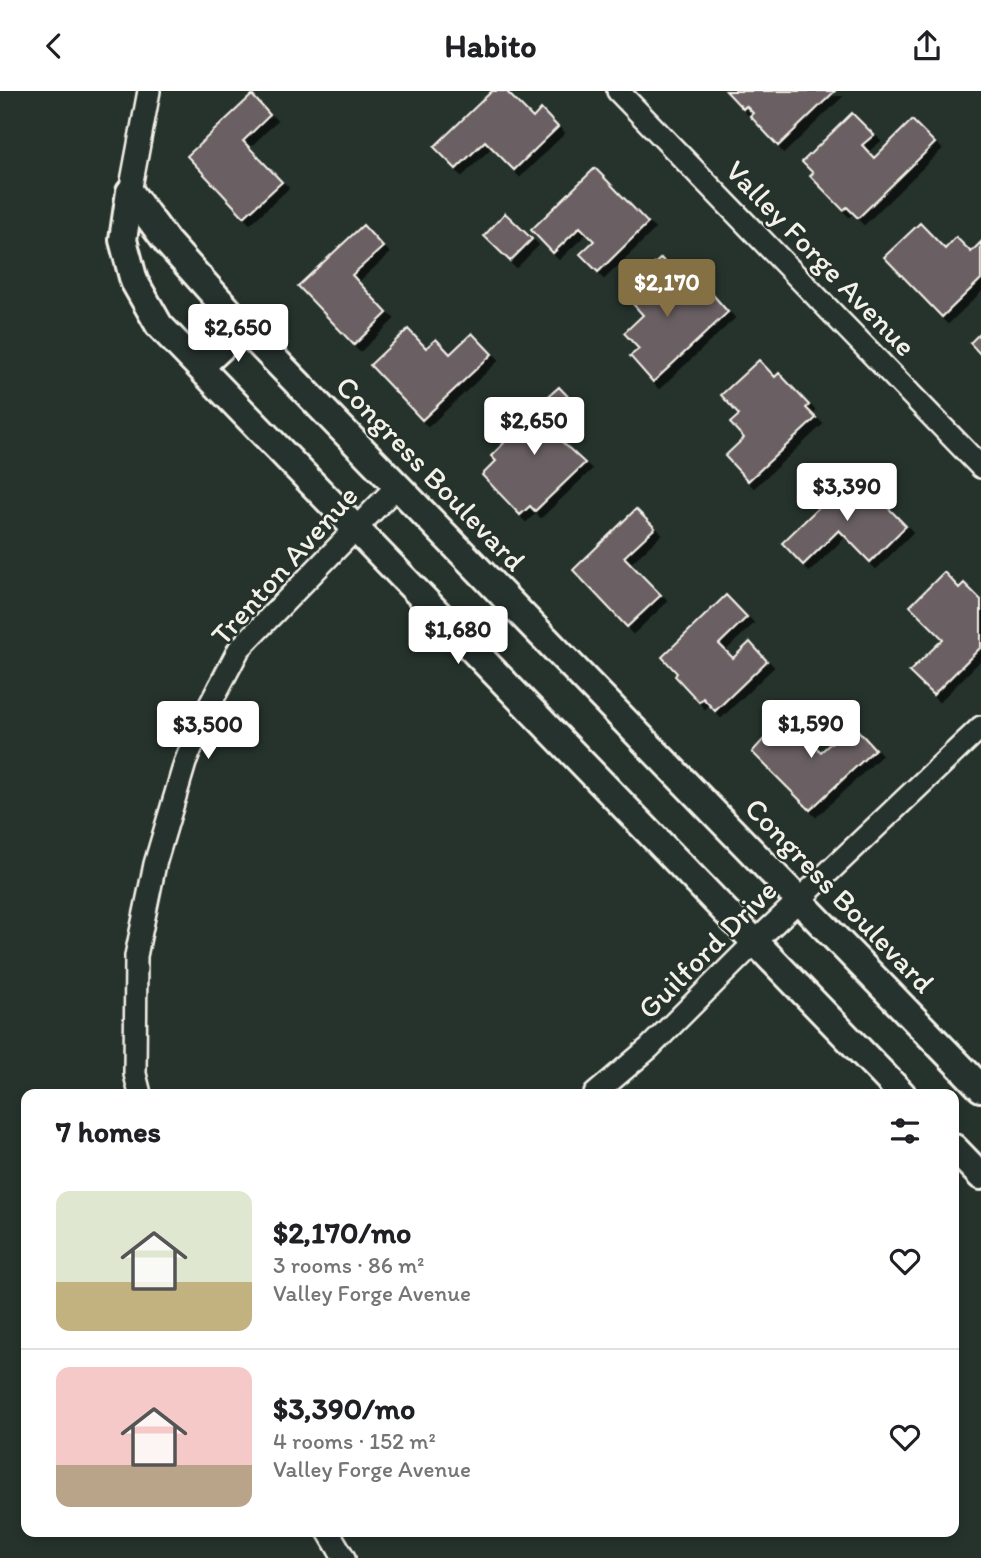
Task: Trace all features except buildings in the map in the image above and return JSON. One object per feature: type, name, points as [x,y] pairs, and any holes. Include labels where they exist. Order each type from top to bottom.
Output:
[{"type":"street","points":[[149,91],[123,240],[134,281],[159,325],[897,1089]]},
{"type":"street","name":"Valley Forge Avenue","points":[[618,91],[981,467]]},
{"type":"street","name":"Congress Boulevard","points":[[130,192],[167,242],[243,327],[981,1088]]},
{"type":"street","points":[[201,366],[243,327]]},
{"type":"street","name":"Trenton Avenue","points":[[139,1089],[135,1074],[136,955],[155,864],[185,763],[205,714],[239,649],[398,485]]},
{"type":"street","name":"Guilford Drive","points":[[601,1089],[649,1048],[756,941],[981,727]]},
{"type":"street","points":[[959,1153],[981,1176]]},
{"type":"street","points":[[332,1537],[344,1558]]}]
